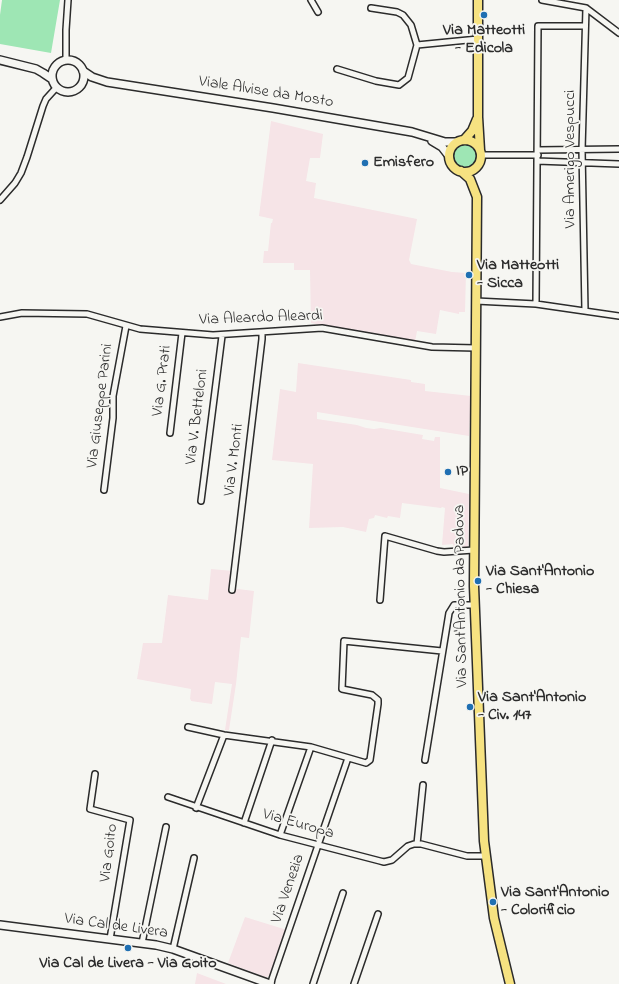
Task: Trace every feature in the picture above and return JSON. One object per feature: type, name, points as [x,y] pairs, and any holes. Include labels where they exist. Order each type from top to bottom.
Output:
[{"type":"main road","points":[[461,171],[469,171],[477,165],[480,152],[478,117],[478,0]]},
{"type":"main road","points":[[0,60],[36,69],[44,70],[54,67]]},
{"type":"main road","points":[[66,60],[77,63],[81,66],[84,77],[81,85],[76,91],[66,93],[56,88],[51,74],[54,67],[60,61],[66,60]]},
{"type":"main road","points":[[36,69],[52,79]]},
{"type":"main road","name":"Viale Alvise da Mosto","points":[[83,71],[92,77],[107,82]]},
{"type":"main road","name":"Viale Alvise da Mosto","points":[[81,85],[95,82],[107,82],[412,132],[445,142],[460,141]]},
{"type":"main road","points":[[477,194],[470,179],[455,168],[449,156],[451,148],[472,131],[478,117]]},
{"type":"main road","name":"Viale Alvise da Mosto","points":[[421,135],[442,147],[449,156]]},
{"type":"main road","points":[[460,141],[473,143],[480,152]]},
{"type":"main road","name":"Via Sant'Antonio da Padova","points":[[477,165],[475,172],[477,194],[474,550],[485,856],[494,918],[510,984]]},
{"type":"main road","name":"Via Cal de Livera","points":[[0,925],[142,943],[173,950],[271,984]]},
{"type":"street","points":[[66,60],[68,0]]},
{"type":"street","points":[[311,0],[318,12]]},
{"type":"street","points":[[542,0],[586,8],[619,33]]},
{"type":"street","points":[[572,0],[577,6]]},
{"type":"street","points":[[337,69],[376,81],[399,85],[408,78],[417,45],[411,25],[403,15],[397,12],[370,8]]},
{"type":"street","name":"Via Amerigo Vespucci","points":[[585,311],[582,150],[586,8]]},
{"type":"street","points":[[536,304],[538,26],[585,26]]},
{"type":"street","points":[[417,45],[478,39]]},
{"type":"street","points":[[0,200],[15,183],[21,172],[43,106],[46,99],[56,88]]},
{"type":"street","points":[[480,152],[538,152],[619,149]]},
{"type":"street","points":[[537,161],[619,164]]},
{"type":"street","points":[[476,301],[536,304],[619,316]]},
{"type":"street","name":"Via Aleardo Aleardi","points":[[0,317],[22,313],[88,314],[140,329],[222,336],[322,328],[432,347],[476,348]]},
{"type":"street","name":"Via Giuseppe Parini","points":[[104,490],[113,418],[113,396],[126,326]]},
{"type":"street","name":"Via V. Monti","points":[[232,590],[262,332]]},
{"type":"street","name":"Via G. Prati","points":[[170,433],[182,333]]},
{"type":"street","name":"Via V. Betteloni","points":[[201,501],[222,336]]},
{"type":"street","points":[[380,600],[385,536],[437,551],[474,550]]},
{"type":"street","points":[[425,760],[450,610],[456,605],[475,605]]},
{"type":"street","points":[[188,727],[224,735],[272,740],[311,747],[366,763],[370,760],[378,700],[372,695],[342,689],[344,641],[442,651]]},
{"type":"street","points":[[196,808],[224,735]]},
{"type":"street","points":[[244,823],[272,740]]},
{"type":"street","points":[[280,835],[311,747]]},
{"type":"street","name":"Via Venezia","points":[[271,984],[348,758]]},
{"type":"street","name":"Via Goito","points":[[95,774],[90,809],[130,820],[110,939]]},
{"type":"street","points":[[423,785],[417,844],[466,856],[485,856]]},
{"type":"street","name":"Via Europa","points":[[168,798],[280,835],[384,862],[392,860],[411,844],[417,844]]},
{"type":"street","points":[[142,943],[166,827]]},
{"type":"street","points":[[173,950],[194,858]]},
{"type":"street","points":[[312,984],[343,892]]},
{"type":"street","points":[[354,984],[378,914]]},
{"type":"shaded area","points":[[271,121],[323,134],[320,158],[310,158],[306,181],[316,183],[314,198],[417,219],[409,260],[411,264],[452,272],[466,273],[465,312],[459,312],[459,314],[440,310],[436,334],[417,331],[415,342],[311,323],[310,270],[294,270],[294,263],[263,263],[264,251],[268,251],[271,223],[273,219],[259,216]]},
{"type":"shaded area","points":[[298,363],[411,380],[411,382],[425,384],[425,391],[471,396],[469,436],[317,412],[317,419],[357,425],[366,428],[381,428],[423,435],[422,439],[434,441],[435,437],[440,437],[440,488],[469,494],[468,550],[454,550],[453,544],[442,545],[445,508],[442,507],[402,503],[400,518],[388,516],[387,518],[375,515],[374,518],[369,519],[366,532],[343,527],[309,528],[313,464],[272,460],[280,389],[296,392]]},
{"type":"shaded area","points":[[211,569],[233,571],[230,588],[254,591],[249,638],[241,637],[229,730],[225,730],[232,684],[215,682],[212,704],[191,701],[191,689],[137,679],[143,643],[162,643],[168,595],[208,600]]},
{"type":"shaded area","points":[[245,917],[287,930],[273,972],[267,977],[228,963]]},
{"type":"shaded area","points":[[197,973],[226,984],[195,984]]},
{"type":"green space","points":[[2,0],[60,0],[51,53],[0,44],[0,15]]},
{"type":"green space","points":[[465,144],[474,147],[477,156],[474,165],[465,168],[456,165],[453,156],[456,147]]},
{"type":"place","name":"Via Matteotti - Edicola","points":[[484,15]]},
{"type":"place","name":"Emisfero","points":[[365,163]]},
{"type":"place","name":"Via Matteotti - Sicca","points":[[469,275]]},
{"type":"place","name":"IP","points":[[448,472]]},
{"type":"place","name":"Via Sant'Antonio - Chiesa","points":[[478,581]]},
{"type":"place","name":"Via Sant'Antonio - Civ. 147","points":[[470,707]]},
{"type":"place","name":"Via Sant'Antonio - Colorificio","points":[[493,902]]},
{"type":"place","name":"Via Cal de Livera - Via Goito","points":[[128,948]]}]
